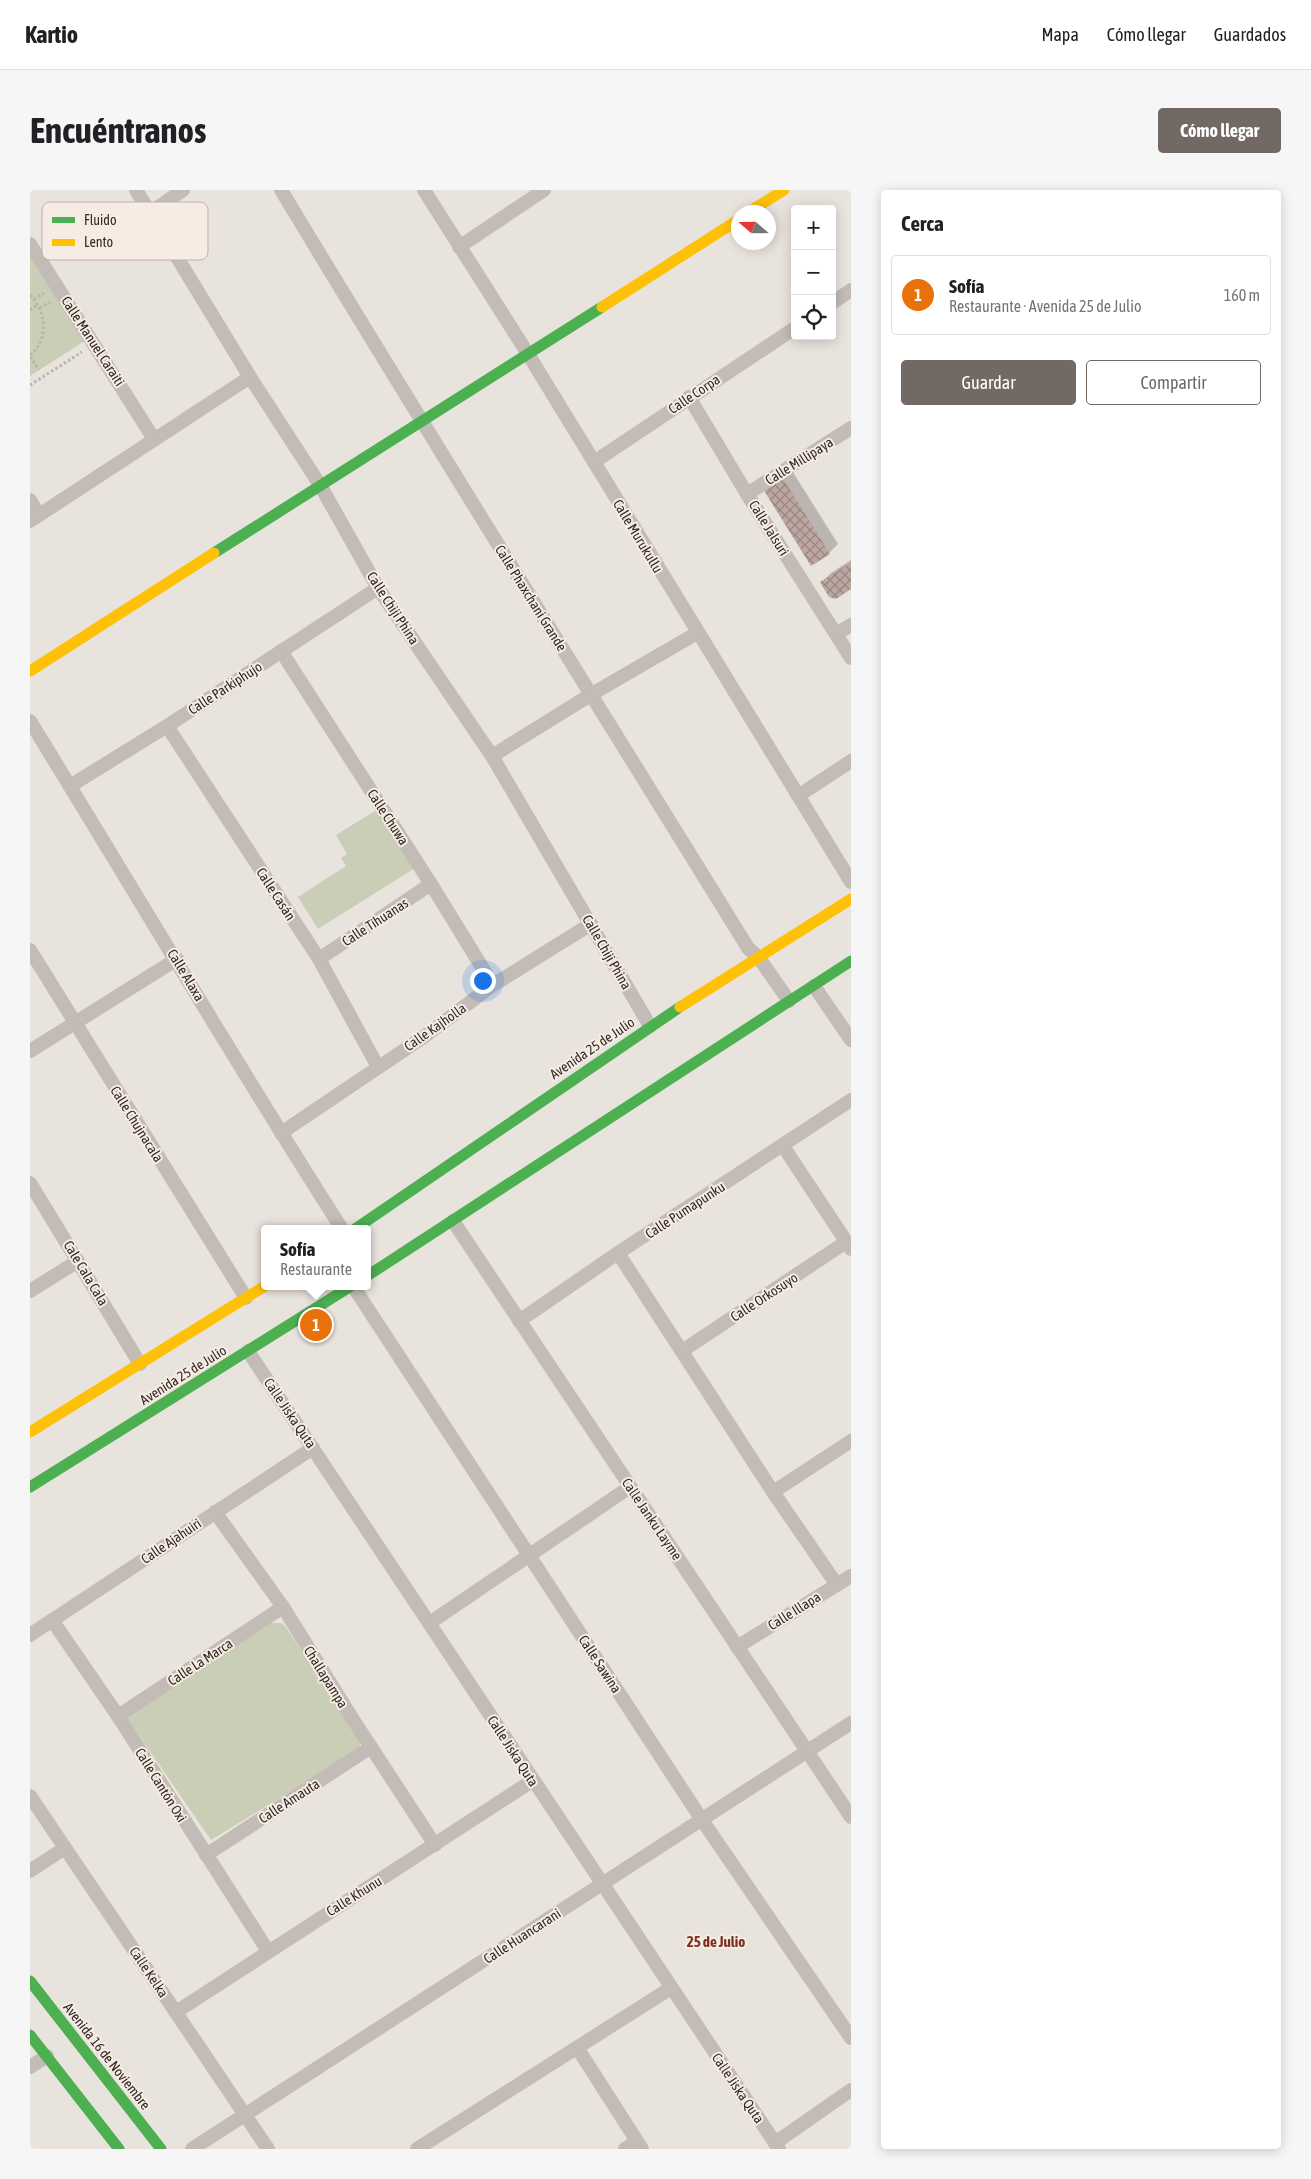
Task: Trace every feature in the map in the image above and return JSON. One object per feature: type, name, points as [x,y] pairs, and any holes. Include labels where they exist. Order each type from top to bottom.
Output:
[{"type":"main road","points":[[760,205],[784,190]]},
{"type":"main road","points":[[30,671],[731,224]]},
{"type":"main road","name":"Avenida 25 de Julio","points":[[361,1225],[650,1026],[851,899]]},
{"type":"main road","points":[[371,1273],[851,961]]},
{"type":"main road","points":[[30,1432],[261,1289]]},
{"type":"main road","name":"Avenida 25 de Julio","points":[[30,1487],[346,1290]]},
{"type":"main road","name":"Avenida 16 de Noviembre","points":[[30,1981],[161,2149]]},
{"type":"main road","points":[[30,2035],[116,2148]]},
{"type":"street","name":"Calle Chiji Phina","points":[[136,190],[143,202]]},
{"type":"street","points":[[166,202],[183,190]]},
{"type":"street","name":"Calle Phaxchani Grande","points":[[281,190],[420,421],[592,694],[748,948],[760,958],[789,1001]]},
{"type":"street","name":"Calle Murukullu","points":[[424,190],[528,354],[851,882]]},
{"type":"street","points":[[459,247],[544,190]]},
{"type":"street","name":"Calle Manuel Caraiti","points":[[30,244],[95,343],[154,439]]},
{"type":"street","name":"Calle Chiji Phina","points":[[179,260],[250,377],[320,485],[378,588],[492,756],[650,1026]]},
{"type":"street","points":[[836,300],[851,290]]},
{"type":"street","name":"Calle Corpa","points":[[594,462],[791,331]]},
{"type":"street","points":[[30,500],[34,518],[250,377]]},
{"type":"street","name":"Calle Jalsuri","points":[[689,398],[747,494],[851,658]]},
{"type":"street","name":"Calle Millipaya","points":[[747,494],[851,428]]},
{"type":"street","name":"Calle Parkiphujo","points":[[70,786],[167,726],[378,588]]},
{"type":"street","points":[[836,634],[851,625]]},
{"type":"street","points":[[492,756],[592,694],[697,633]]},
{"type":"street","name":"Calle Chuwa","points":[[281,651],[431,884],[493,985]]},
{"type":"street","name":"Calle Alaxa","points":[[30,721],[177,959],[281,1133],[339,1225]]},
{"type":"street","name":"Calle Casán","points":[[167,726],[319,959],[378,1067]]},
{"type":"street","points":[[798,796],[851,761]]},
{"type":"street","name":"Calle Tihuanas","points":[[319,959],[431,884]]},
{"type":"street","name":"Calle Kajholla","points":[[281,1133],[425,1036],[493,985],[591,924]]},
{"type":"street","name":"Calle Chujnacala","points":[[30,950],[246,1298]]},
{"type":"street","points":[[30,1051],[177,959]]},
{"type":"street","points":[[814,986],[851,1040]]},
{"type":"street","name":"Calle Pumapunku","points":[[519,1321],[618,1253],[851,1100]]},
{"type":"street","points":[[783,1146],[849,1246]]},
{"type":"street","name":"Cale Cala Cala","points":[[30,1183],[140,1364]]},
{"type":"street","name":"Calle Janku Layme","points":[[453,1221],[851,1817]]},
{"type":"street","name":"Calle Orkosuyo","points":[[682,1351],[849,1246]]},
{"type":"street","points":[[618,1253],[773,1492],[836,1585]]},
{"type":"street","points":[[30,1291],[78,1261]]},
{"type":"street","name":"Calle Sawina","points":[[355,1290],[702,1820],[851,2038]]},
{"type":"street","name":"Calle Jiska Quta","points":[[248,1352],[431,1622],[532,1781],[777,2146]]},
{"type":"street","points":[[773,1492],[851,1441]]},
{"type":"street","name":"Calle Ajahuiri","points":[[30,1635],[314,1448]]},
{"type":"street","points":[[431,1622],[630,1487]]},
{"type":"street","name":"Challapampa","points":[[215,1512],[283,1607],[371,1747],[435,1844]]},
{"type":"street","name":"Calle Illapa","points":[[737,1647],[851,1576]]},
{"type":"street","name":"Calle La Marca","points":[[118,1716],[283,1607]]},
{"type":"street","name":"Calle Cantón Oxi","points":[[52,1620],[118,1716],[268,1951]]},
{"type":"street","name":"Calle Huancarani","points":[[192,2149],[851,1724]]},
{"type":"street","name":"Calle Amauta","points":[[206,1855],[371,1747]]},
{"type":"street","name":"Calle Khunu","points":[[176,2012],[532,1781]]},
{"type":"street","name":"Calle Kelka","points":[[30,1796],[268,2149]]},
{"type":"street","points":[[30,1871],[64,1848]]},
{"type":"street","points":[[417,2149],[578,2049],[671,1988]]},
{"type":"street","points":[[578,2049],[634,2146]]},
{"type":"street","points":[[30,2066],[47,2056]]},
{"type":"street","points":[[777,2146],[851,2090]]},
{"type":"path","points":[[30,295],[38,304],[43,316],[42,341],[30,357],[39,370]]},
{"type":"path","points":[[30,310],[38,304]]},
{"type":"path","points":[[30,385],[95,343]]},
{"type":"green space","points":[[30,253],[86,340],[30,376]]},
{"type":"green space","points":[[378,809],[415,868],[318,929],[298,897],[346,866],[341,858],[347,854],[336,835]]},
{"type":"green space","points":[[271,1623],[281,1623],[285,1626],[360,1737],[361,1742],[358,1750],[211,1840],[127,1718]]},
{"type":"building","points":[[782,477],[830,554],[811,566],[763,489]]},
{"type":"building","points":[[851,562],[851,589],[836,599],[829,597],[820,582]]},
{"type":"traffic: fast","points":[[214,553],[602,307]]},
{"type":"traffic: fast","points":[[371,1273],[851,961]]},
{"type":"traffic: fast","points":[[361,1225],[680,1007]]},
{"type":"traffic: fast","points":[[30,1487],[345,1290]]},
{"type":"traffic: fast","points":[[30,1981],[161,2149]]},
{"type":"traffic: fast","points":[[30,2035],[119,2149]]},
{"type":"traffic: slow","points":[[760,205],[784,190]]},
{"type":"traffic: slow","points":[[602,307],[731,224]]},
{"type":"traffic: slow","points":[[30,671],[214,553]]},
{"type":"traffic: slow","points":[[680,1007],[851,899]]},
{"type":"traffic: slow","points":[[30,1432],[261,1288]]},
{"type":"place","name":"Sofía","points":[[316,1325]]},
{"type":"district","name":"25 de Julio","points":[[716,1942]]}]
